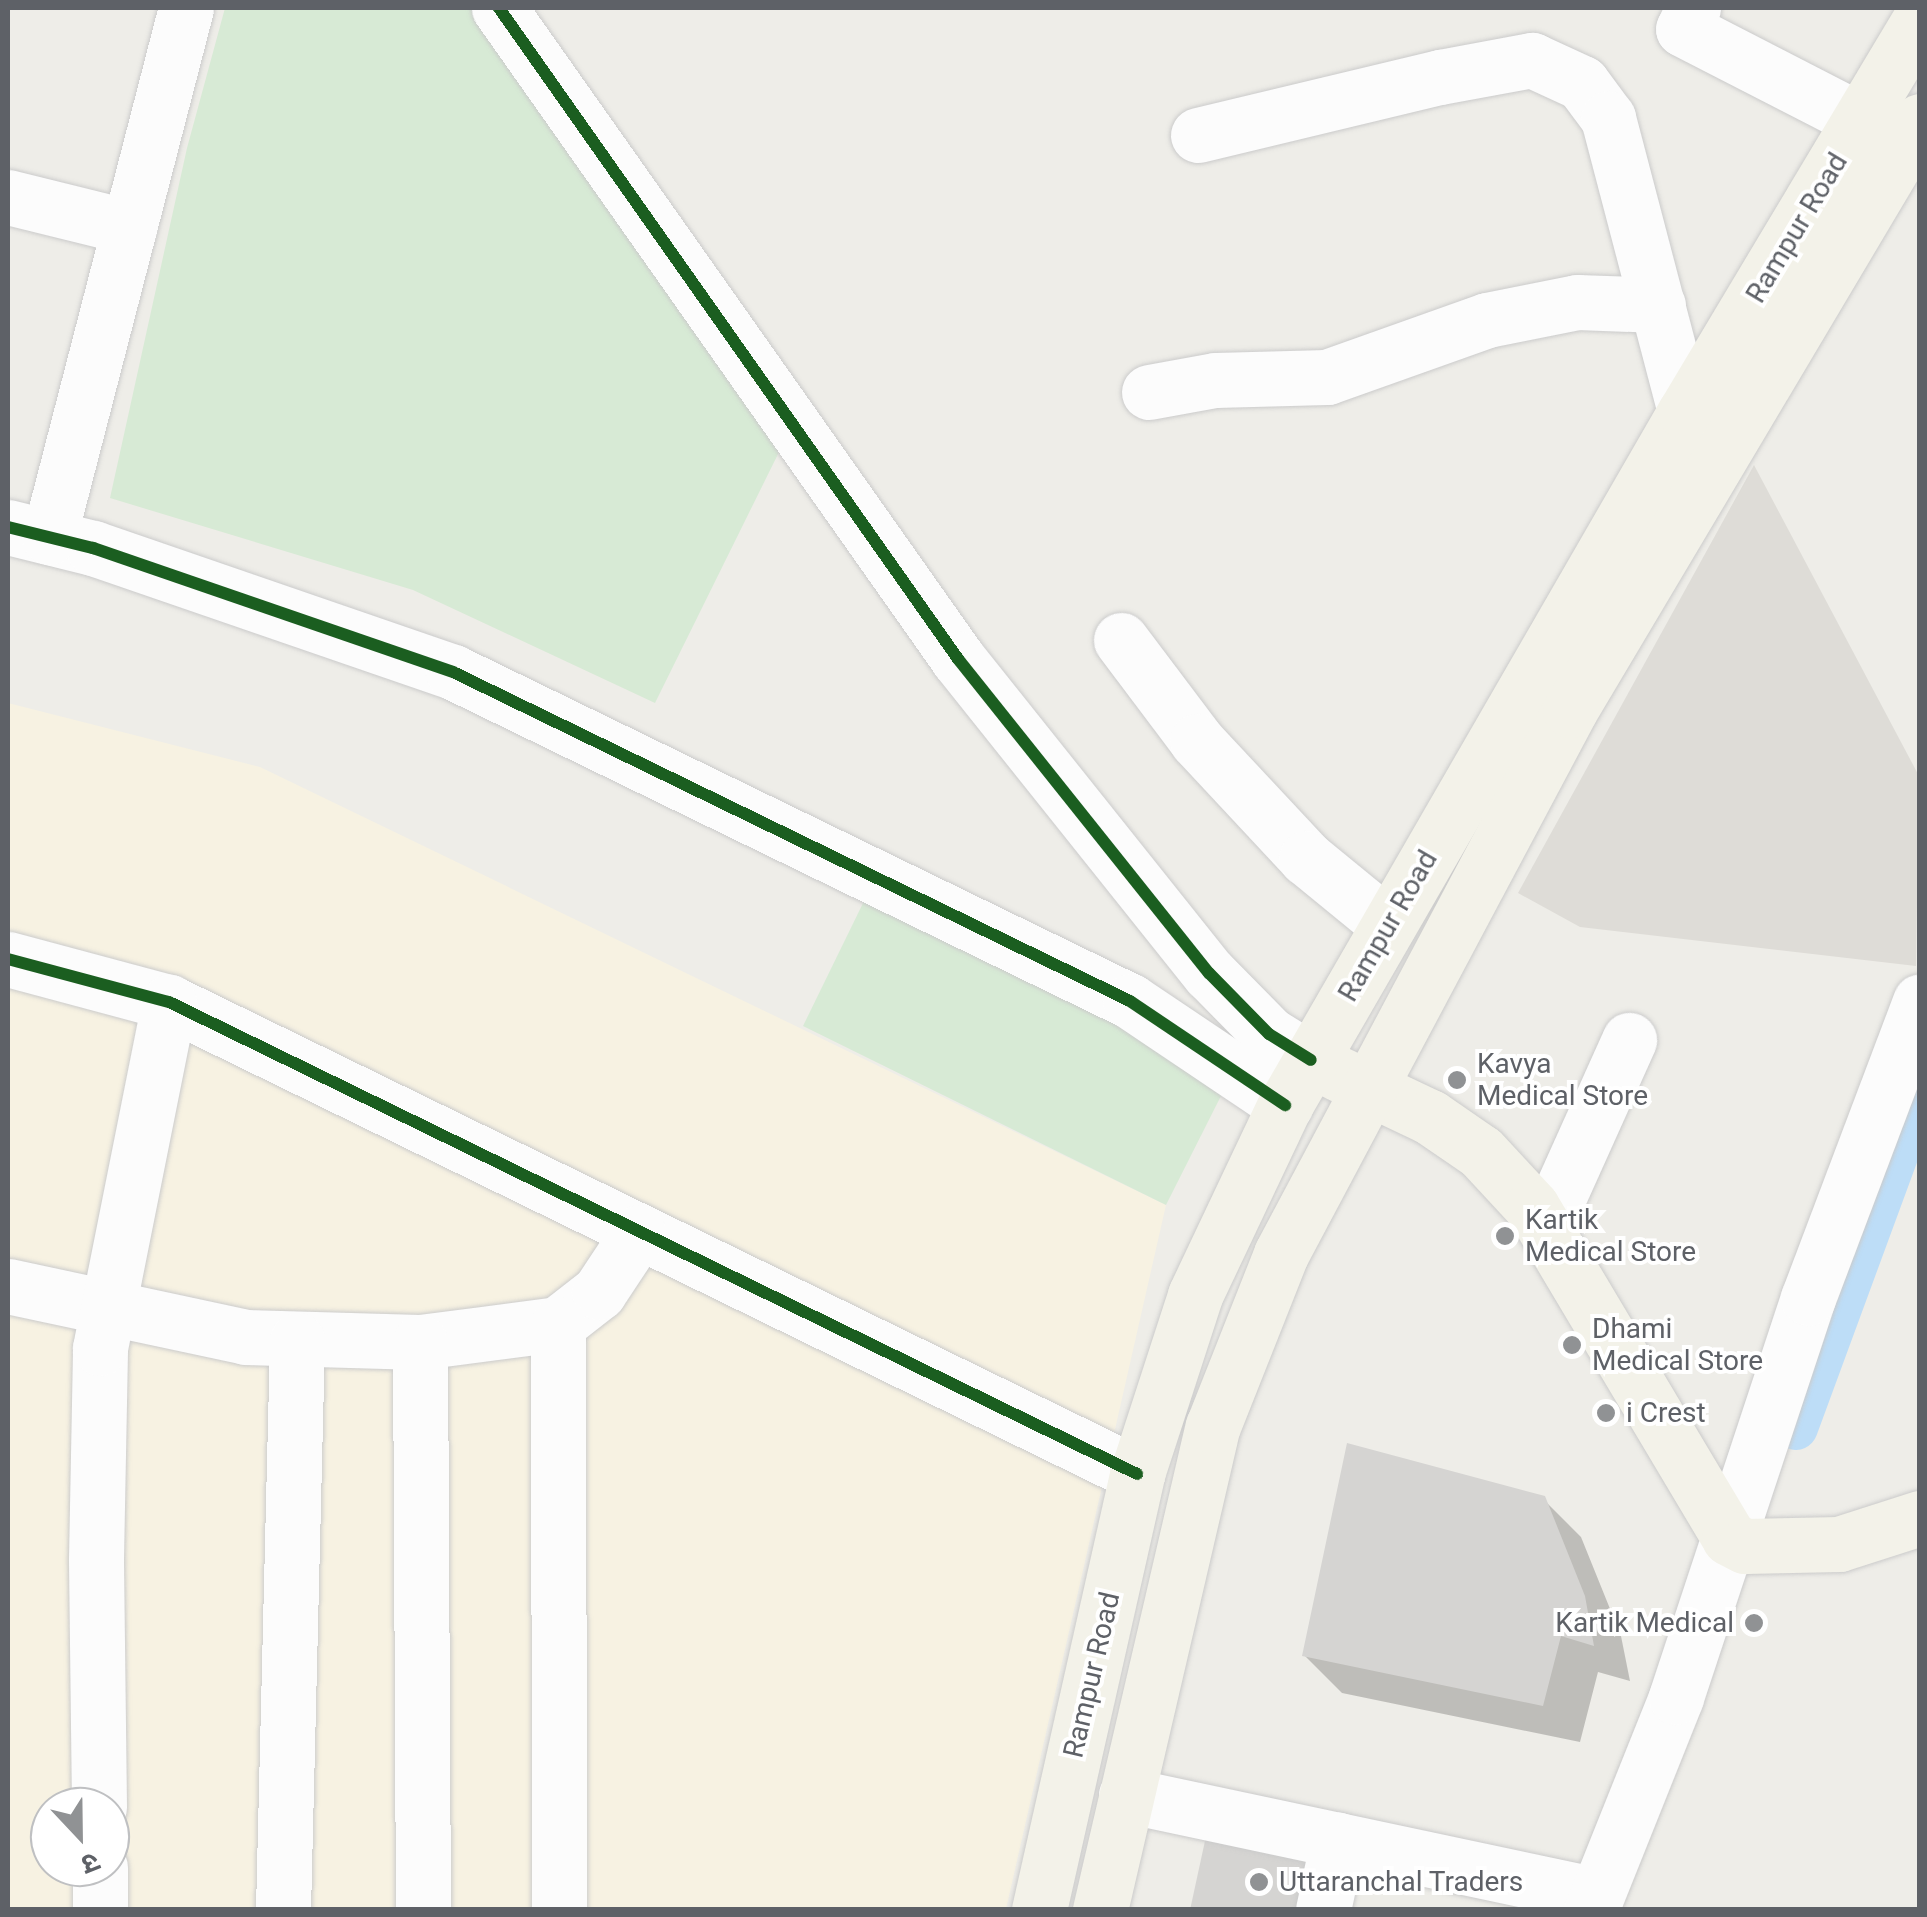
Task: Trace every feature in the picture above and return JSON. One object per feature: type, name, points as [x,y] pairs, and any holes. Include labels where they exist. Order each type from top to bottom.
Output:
[{"type":"main road","name":"Rampur Road","points":[[1039,1910],[1137,1474],[1195,1295],[1298,1082],[1685,412],[1920,20]]},
{"type":"main road","points":[[1100,1910],[1213,1426],[1281,1254],[1570,710],[1920,121]]},
{"type":"main road","points":[[1298,1082],[1370,1088],[1430,1117],[1482,1152],[1546,1225],[1729,1538],[1744,1546],[1839,1544],[1920,1518]]},
{"type":"main road","points":[[1137,1474],[1197,1491]]},
{"type":"street","points":[[186,8],[130,227],[28,532],[93,548],[453,672],[1298,1082]]},
{"type":"street","points":[[498,8],[958,659],[1210,973],[1269,1034],[1298,1082]]},
{"type":"street","points":[[1693,8],[1683,29],[1862,121]]},
{"type":"street","points":[[1198,135],[1440,77],[1532,60],[1582,83],[1608,118],[1685,412]]},
{"type":"street","points":[[8,197],[130,227]]},
{"type":"street","points":[[1150,392],[1214,380],[1327,376],[1488,320],[1577,302],[1658,305]]},
{"type":"street","points":[[1120,640],[1197,742],[1306,858],[1388,925]]},
{"type":"street","points":[[8,959],[169,1002],[638,1233],[969,1388],[1137,1474]]},
{"type":"street","points":[[1126,1795],[1338,1840],[1594,1902],[1676,1697],[1808,1298],[1920,1001]]},
{"type":"street","points":[[99,1787],[96,1540],[100,1348],[169,1002]]},
{"type":"street","points":[[1546,1225],[1629,1040]]},
{"type":"street","points":[[8,1286],[245,1336],[420,1342],[558,1324],[600,1292],[638,1233]]},
{"type":"street","points":[[558,1324],[559,1910]]},
{"type":"street","points":[[283,1910],[297,1340]]},
{"type":"street","points":[[420,1342],[423,1910]]},
{"type":"street","points":[[1323,1910],[1338,1840]]},
{"type":"shaded area","points":[[1754,465],[1919,776],[1916,966],[1580,927],[1518,893]]},
{"type":"shaded area","points":[[8,703],[260,767],[1166,1205],[1006,1909],[8,1909]]},
{"type":"green space","points":[[225,8],[473,8],[782,446],[655,703],[413,590],[110,498],[187,148]]},
{"type":"green space","points":[[866,897],[1228,1082],[1166,1205],[803,1026]]},
{"type":"building","points":[[1347,1443],[1545,1496],[1585,1596],[1594,1646],[1561,1636],[1543,1706],[1302,1656]]},
{"type":"building","name":"Uttaranchal Traders","points":[[1208,1827],[1326,1855],[1316,1910],[1190,1910]]},
{"type":"waterway","points":[[1795,1427],[1920,1088]]},
{"type":"cycle path","points":[[499,8],[958,659],[1209,973],[1269,1034],[1311,1060]]},
{"type":"cycle path","points":[[8,527],[93,548],[453,672],[1130,1001],[1285,1105]]},
{"type":"cycle path","points":[[8,959],[169,1002],[1137,1474]]},
{"type":"place","name":"Kavya Medical Store","points":[[1457,1080]]},
{"type":"place","name":"Kartik Medical Store","points":[[1505,1236]]},
{"type":"place","name":"Dhami Medical Store","points":[[1572,1345]]},
{"type":"place","name":"i Crest","points":[[1606,1413]]},
{"type":"place","name":"Kartik Medical","points":[[1754,1623]]},
{"type":"place","name":"Uttaranchal Traders","points":[[1259,1882]]}]
